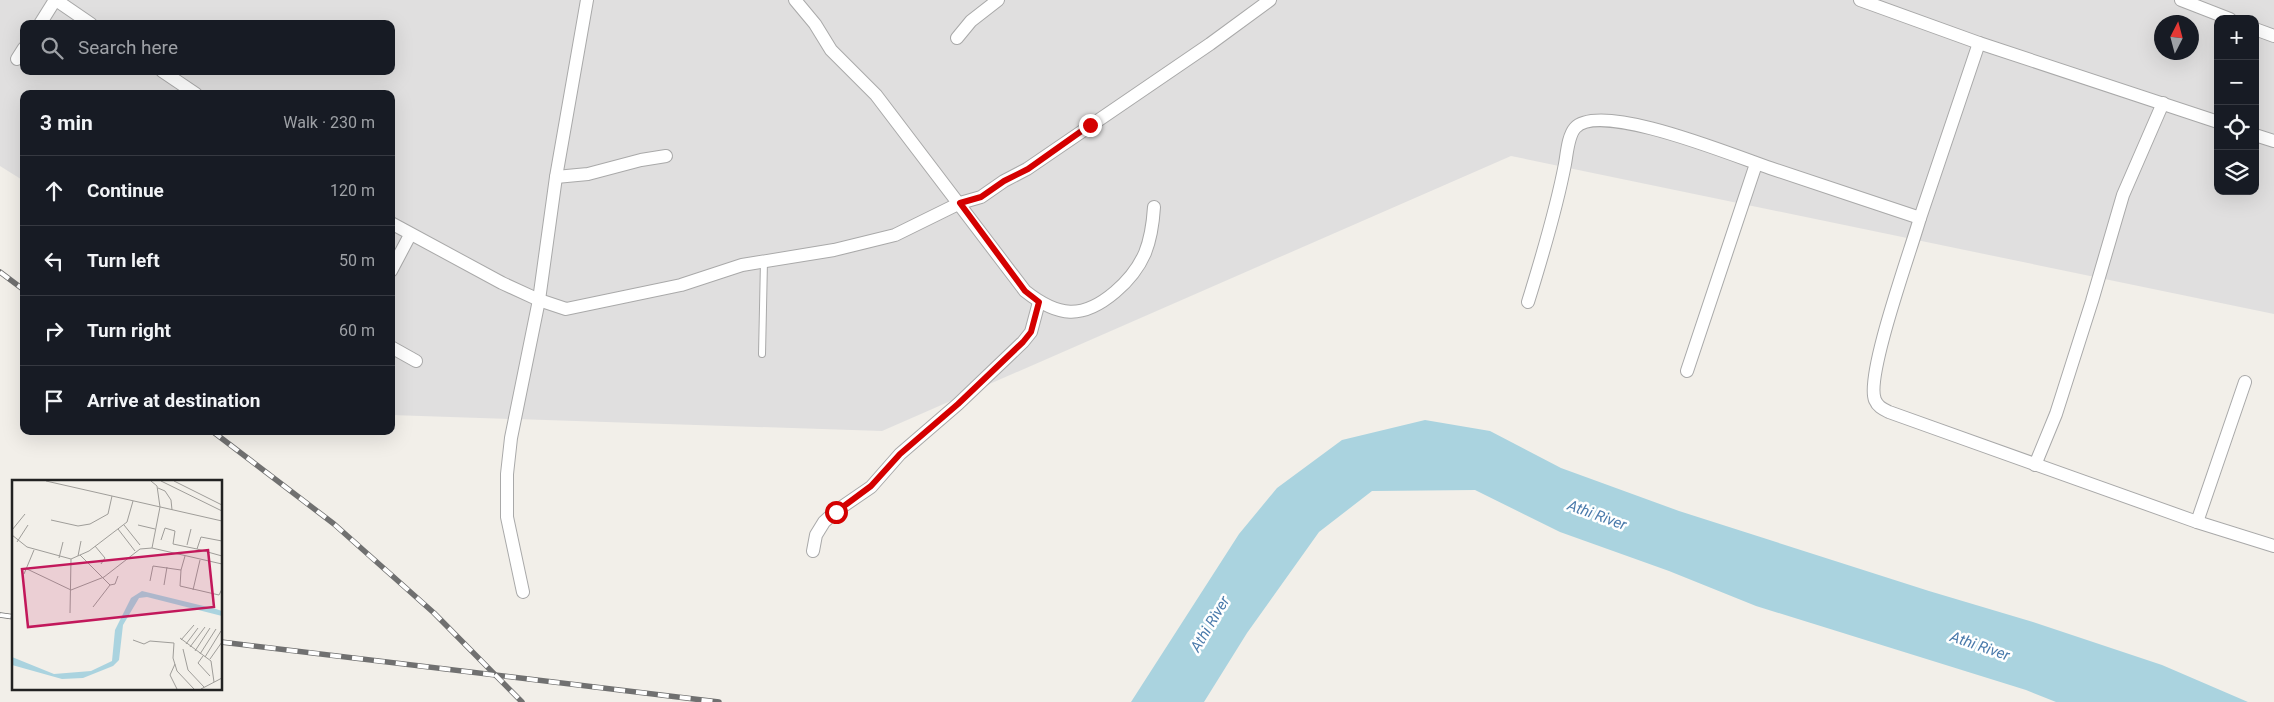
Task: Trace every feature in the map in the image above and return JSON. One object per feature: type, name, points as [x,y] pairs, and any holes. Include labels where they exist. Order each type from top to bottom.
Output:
[{"type":"street","points":[[42,20],[55,0],[85,20]]},
{"type":"street","points":[[523,592],[507,517],[507,474],[511,438],[539,300],[556,177],[587,0]]},
{"type":"street","points":[[795,0],[815,24],[832,50],[876,95],[960,203],[1025,291],[1039,302],[1063,312],[1077,312],[1092,309],[1108,298],[1135,273],[1152,234],[1154,207]]},
{"type":"street","points":[[957,38],[971,21],[998,0]]},
{"type":"street","points":[[395,226],[502,283],[539,300],[566,309],[581,308],[681,285],[742,265],[834,250],[895,235],[960,203],[981,197],[1004,181],[1028,169],[1210,44],[1270,0]]},
{"type":"street","points":[[1860,0],[1979,43],[2214,121]]},
{"type":"street","points":[[2181,0],[2220,15]]},
{"type":"street","points":[[2259,30],[2274,36]]},
{"type":"street","points":[[1979,43],[1920,218],[1879,349],[1873,387],[1874,399],[1880,407],[1889,412],[2197,522],[2274,546]]},
{"type":"street","points":[[168,75],[190,90]]},
{"type":"street","points":[[2035,465],[2056,414],[2092,301],[2122,195],[2163,103]]},
{"type":"street","points":[[1528,302],[1558,200],[1568,146],[1574,129],[1580,124],[1596,120],[1639,125],[1673,133],[1756,164],[1920,218]]},
{"type":"street","points":[[2259,136],[2274,141]]},
{"type":"street","points":[[556,177],[588,174],[641,160],[666,156]]},
{"type":"street","points":[[1687,370],[1756,164]]},
{"type":"street","points":[[395,263],[410,235]]},
{"type":"street","points":[[812,551],[816,535],[824,522],[871,486],[900,454],[970,393],[1027,337],[1036,321],[1039,302]]},
{"type":"street","points":[[395,349],[416,361]]},
{"type":"street","points":[[2197,522],[2246,382]]},
{"type":"lane","points":[[762,354],[764,261]]},
{"type":"shaded area","points":[[0,0],[2274,0],[2274,314],[1511,156],[882,431],[395,415],[395,90],[20,90],[20,178],[0,166]]},
{"type":"water","name":"Athi River","points":[[1425,420],[1490,431],[1561,468],[1679,511],[1929,591],[2033,622],[2162,665],[2248,702],[2056,702],[2026,690],[1756,606],[1669,571],[1560,532],[1475,490],[1372,491],[1319,532],[1247,633],[1204,702],[1131,702],[1239,534],[1277,488],[1342,440]]},
{"type":"railway","points":[[0,272],[20,287]]},
{"type":"railway","points":[[217,435],[334,524],[434,613],[522,702]]},
{"type":"railway","points":[[0,615],[12,617]]},
{"type":"railway","points":[[222,642],[719,702]]},
{"type":"route","points":[[836,512],[871,486],[900,454],[981,383],[1023,342],[1031,332],[1036,321],[1039,302],[1025,291],[988,244],[960,203],[981,197],[1004,181],[1028,169],[1090,125]]}]
